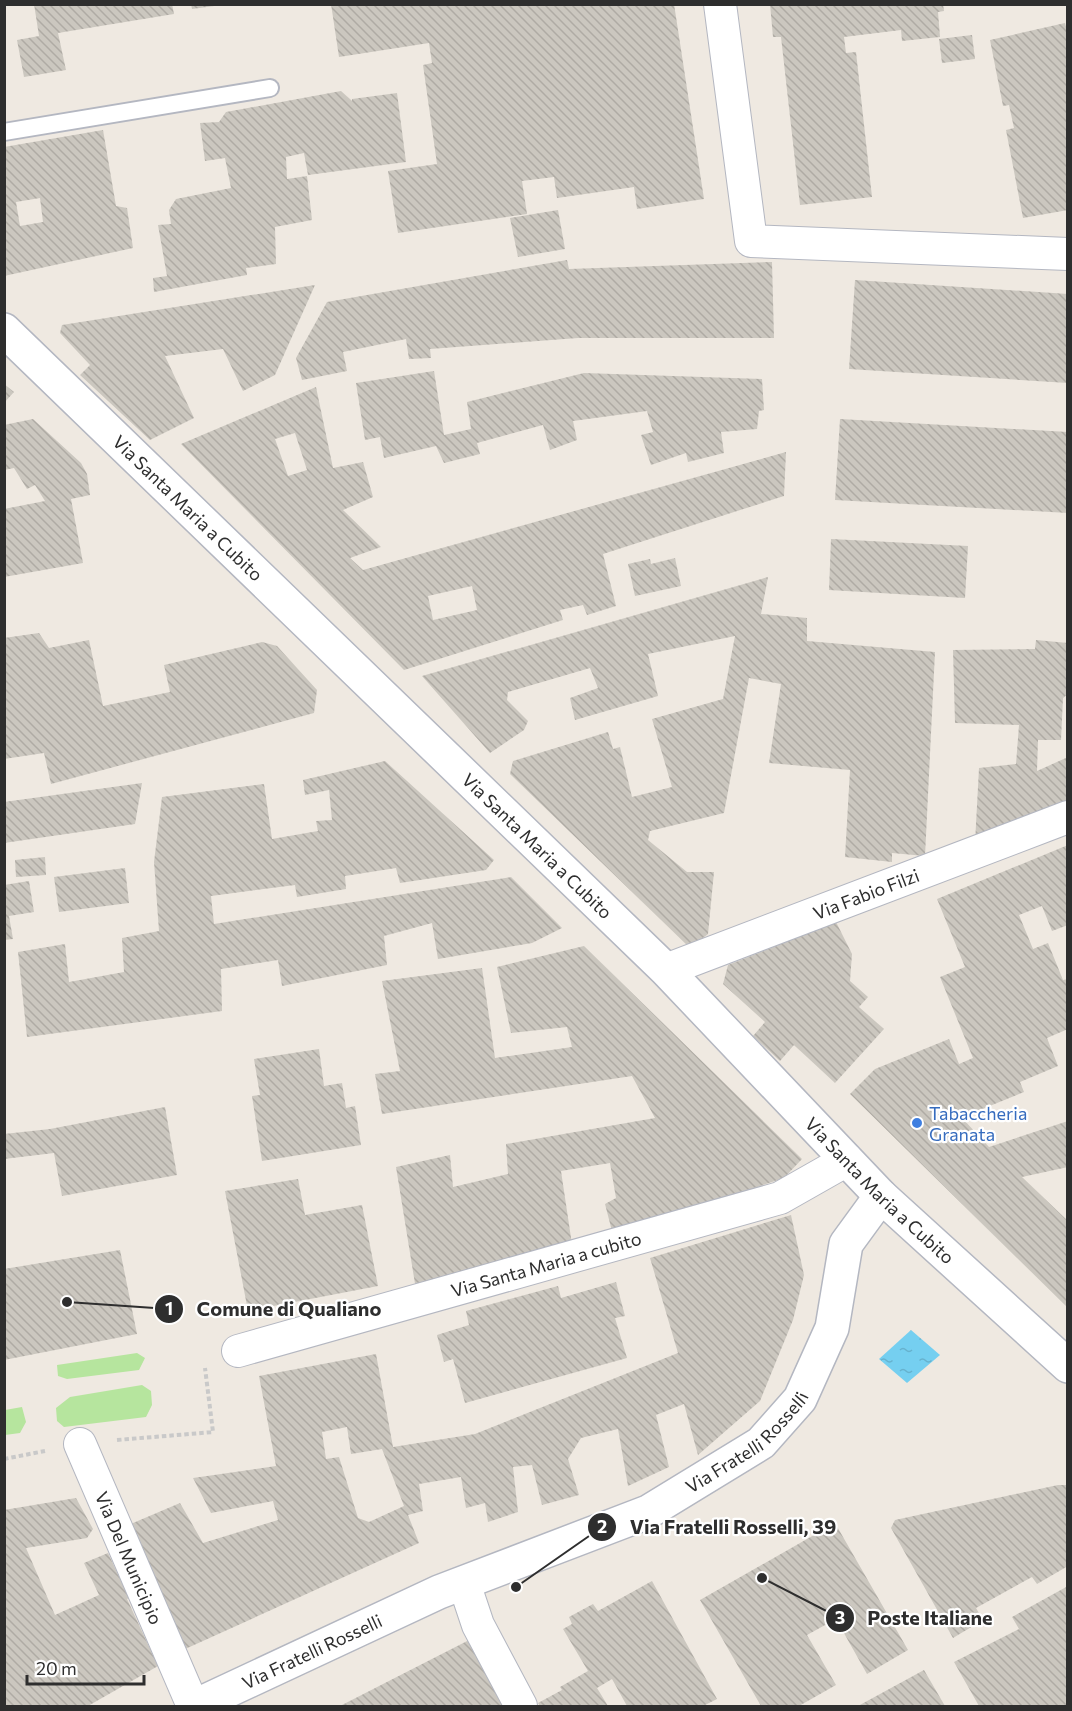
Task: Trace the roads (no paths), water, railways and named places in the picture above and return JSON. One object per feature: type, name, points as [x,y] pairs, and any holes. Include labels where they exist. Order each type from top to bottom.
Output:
[{"type":"main road","name":"Via Santa Maria a Cubito","points":[[4,330],[666,970],[881,1196],[1068,1366]]},
{"type":"main road","name":"Via Fratelli Rosselli","points":[[194,1707],[439,1592],[648,1512],[761,1443],[800,1399],[832,1328],[846,1244],[881,1196]]},
{"type":"street","points":[[720,4],[751,241],[1068,254]]},
{"type":"street","name":"Via Fabio Filzi","points":[[666,970],[1068,817]]},
{"type":"street","name":"Via Santa Maria a cubito","points":[[238,1352],[780,1198],[847,1160]]},
{"type":"street","name":"Via Del Municipio","points":[[80,1444],[194,1707]]},
{"type":"street","points":[[464,1583],[478,1625],[521,1707]]},
{"type":"lane","points":[[4,132],[270,88]]},
{"type":"water","points":[[911,1330],[940,1355],[907,1383],[879,1359]]},
{"type":"place","name":"Tabaccheria Granata","points":[[917,1123]]},
{"type":"place","name":"Comune di Qualiano","points":[[67,1302]]},
{"type":"place","name":"Poste Italiane","points":[[762,1578]]},
{"type":"place","name":"Via Fratelli Rosselli, 39","points":[[516,1587]]}]
